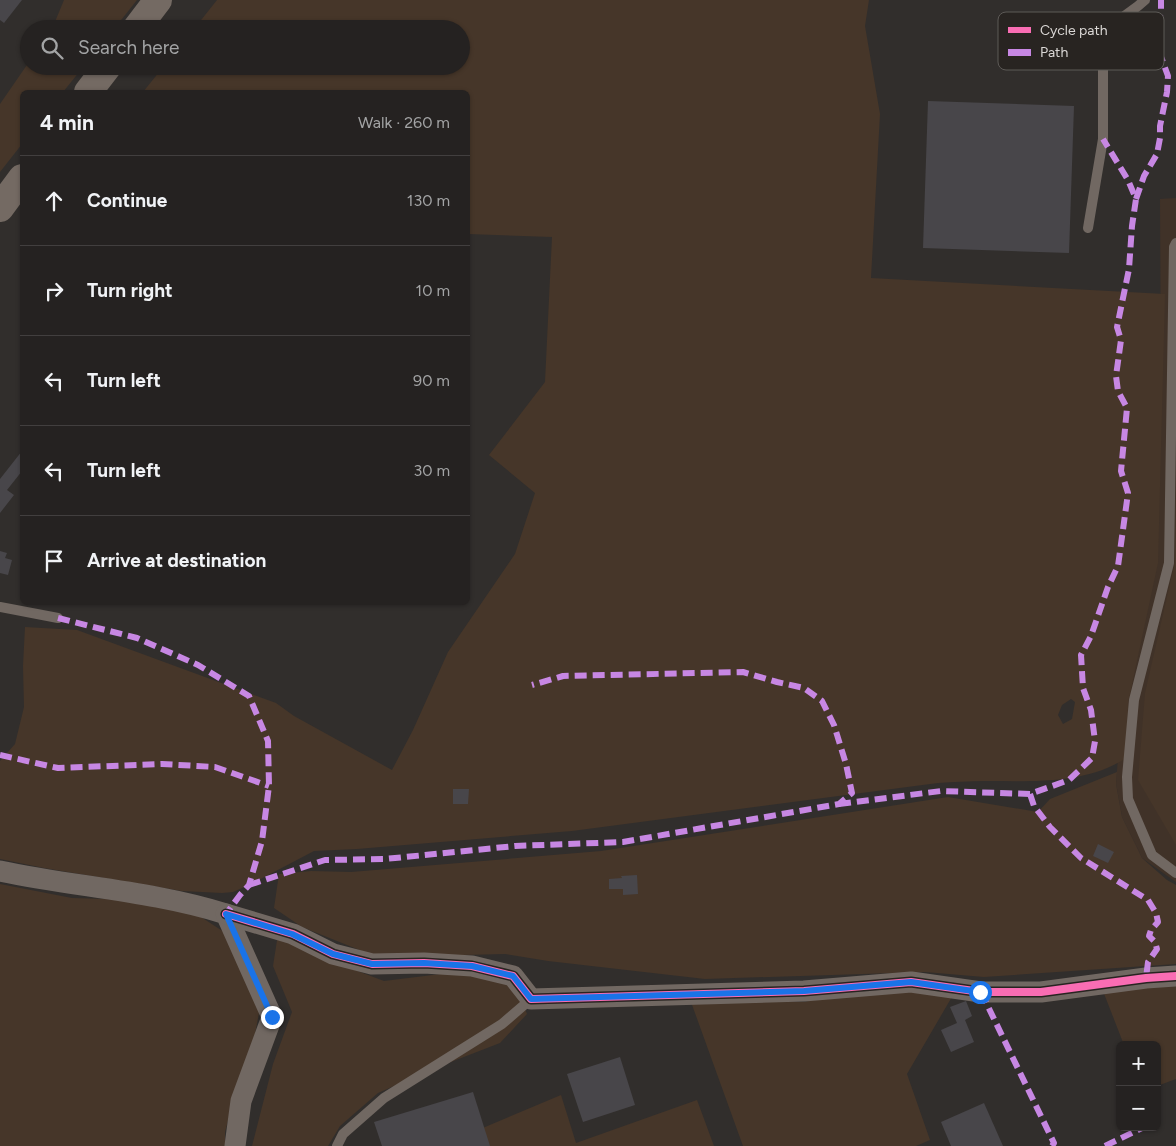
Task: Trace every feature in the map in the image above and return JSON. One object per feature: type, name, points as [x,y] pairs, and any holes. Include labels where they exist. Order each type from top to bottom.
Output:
[{"type":"main road","points":[[143,20],[158,0]]},
{"type":"main road","points":[[90,90],[101,75]]},
{"type":"main road","points":[[0,208],[20,181]]},
{"type":"street","points":[[0,871],[175,901],[292,934],[333,954],[372,964],[424,963],[472,966],[513,976],[531,999],[804,991],[911,982],[980,992],[1041,992],[1146,978],[1176,976]]},
{"type":"street","points":[[226,914],[272,1017],[242,1101],[235,1146]]},
{"type":"lane","points":[[1130,12],[1145,0]]},
{"type":"lane","points":[[1088,228],[1104,139],[1104,70]]},
{"type":"lane","points":[[1176,243],[1174,247],[1169,563],[1134,700],[1127,777],[1128,798],[1152,855],[1176,873]]},
{"type":"lane","points":[[0,607],[58,618]]},
{"type":"lane","points":[[337,1146],[343,1134],[384,1098],[502,1024],[531,999]]},
{"type":"shaded area","points":[[64,0],[137,0],[121,20],[56,20]]},
{"type":"shaded area","points":[[217,0],[869,0],[865,26],[880,114],[871,278],[1165,294],[1158,563],[1128,703],[1126,758],[1110,767],[1093,773],[1057,780],[938,783],[572,831],[314,851],[249,885],[233,892],[222,893],[182,891],[0,859],[0,761],[15,744],[24,707],[23,666],[25,627],[77,630],[276,703],[294,716],[392,770],[413,730],[448,652],[515,554],[535,493],[489,455],[545,382],[552,237],[470,234],[470,90],[145,90],[157,75],[470,75],[470,20],[201,20]],"holes":[[[1071,699],[1075,702],[1072,719],[1063,724],[1058,715],[1062,705]]]},
{"type":"shaded area","points":[[20,75],[77,75],[65,90],[20,90],[20,147],[0,172],[0,104]]},
{"type":"shaded area","points":[[1176,198],[1176,882],[1142,858],[1122,817],[1116,784],[1120,731],[1161,385],[1160,199]]},
{"type":"shaded area","points":[[1176,491],[1176,845],[1138,780],[1145,693],[1175,562]]},
{"type":"shaded area","points":[[1117,772],[1116,784],[1122,817],[1142,858],[1167,880],[1176,885],[1176,964],[984,977],[925,972],[705,979],[548,961],[505,954],[377,957],[302,927],[274,908],[279,874],[311,871],[351,872],[601,851],[948,797],[1038,812],[1050,799]]},
{"type":"shaded area","points":[[0,884],[72,898],[140,900],[201,917],[250,949],[260,1008],[255,1034],[225,1132],[225,1146],[0,1146]]},
{"type":"shaded area","points":[[278,934],[315,955],[384,981],[457,972],[516,987],[527,1014],[500,1043],[378,1093],[340,1126],[328,1146],[252,1146],[273,1064],[292,1012],[273,966]]},
{"type":"shaded area","points":[[1176,986],[1176,1079],[1161,1085],[1161,1041],[1122,1041],[1103,991]]},
{"type":"shaded area","points":[[874,989],[953,995],[907,1074],[930,1140],[916,1146],[743,1146],[691,1002],[716,1000],[804,1002]]},
{"type":"shaded area","points":[[561,1095],[576,1143],[697,1100],[714,1146],[440,1146]]},
{"type":"building","points":[[0,0],[22,0],[4,23],[0,20]]},
{"type":"building","points":[[928,101],[1074,106],[1069,253],[923,248]]},
{"type":"building","points":[[20,454],[20,474],[7,490],[14,495],[0,513],[0,479]]},
{"type":"building","points":[[0,551],[7,553],[5,558],[12,560],[8,575],[0,573]]},
{"type":"building","points":[[453,789],[469,789],[468,804],[453,804]]},
{"type":"building","points":[[1098,844],[1114,852],[1108,863],[1093,856]]},
{"type":"building","points":[[637,875],[638,894],[623,895],[623,889],[609,889],[609,879]]},
{"type":"building","points":[[966,1001],[972,1016],[965,1020],[974,1042],[951,1052],[941,1030],[957,1023],[950,1007]]},
{"type":"building","points":[[620,1057],[635,1105],[583,1122],[567,1074]]},
{"type":"building","points":[[473,1092],[490,1146],[382,1146],[374,1122]]},
{"type":"building","points":[[984,1103],[1003,1146],[951,1146],[941,1122]]},
{"type":"marked path","points":[[1161,0],[1161,12]]},
{"type":"marked path","points":[[1136,199],[1144,176],[1157,154],[1167,92],[1168,76],[1164,65]]},
{"type":"marked path","points":[[839,804],[941,791],[1030,794],[1069,780],[1092,758],[1095,741],[1091,710],[1083,688],[1081,655],[1091,636],[1108,587],[1118,566],[1128,493],[1121,471],[1127,408],[1118,391],[1116,376],[1121,340],[1117,327],[1129,269],[1136,199],[1128,180],[1103,139]]},
{"type":"marked path","points":[[58,618],[137,638],[198,665],[249,696],[268,741],[269,786],[262,841],[249,885],[226,914]]},
{"type":"marked path","points":[[249,885],[325,860],[385,859],[515,846],[623,842],[839,804],[852,793],[846,764],[834,725],[822,701],[804,688],[743,672],[563,676],[532,685]]},
{"type":"marked path","points":[[0,755],[58,768],[162,764],[215,767],[269,786]]},
{"type":"marked path","points":[[1030,794],[1034,806],[1050,827],[1081,858],[1148,900],[1156,913],[1158,922],[1151,930],[1149,936],[1155,942],[1157,949],[1148,962],[1146,978]]},
{"type":"marked path","points":[[981,992],[1054,1143],[1052,1146]]},
{"type":"marked path","points":[[1105,1146],[1136,1131]]},
{"type":"cycle path","points":[[226,914],[293,934],[333,954],[372,964],[424,963],[472,966],[513,976],[531,999],[804,991],[911,982],[981,992],[1041,992],[1146,978],[1176,976]]},
{"type":"route","points":[[272,1017],[226,914],[292,934],[333,954],[372,964],[424,963],[472,966],[513,976],[531,999],[804,991],[911,982],[980,992]]}]
